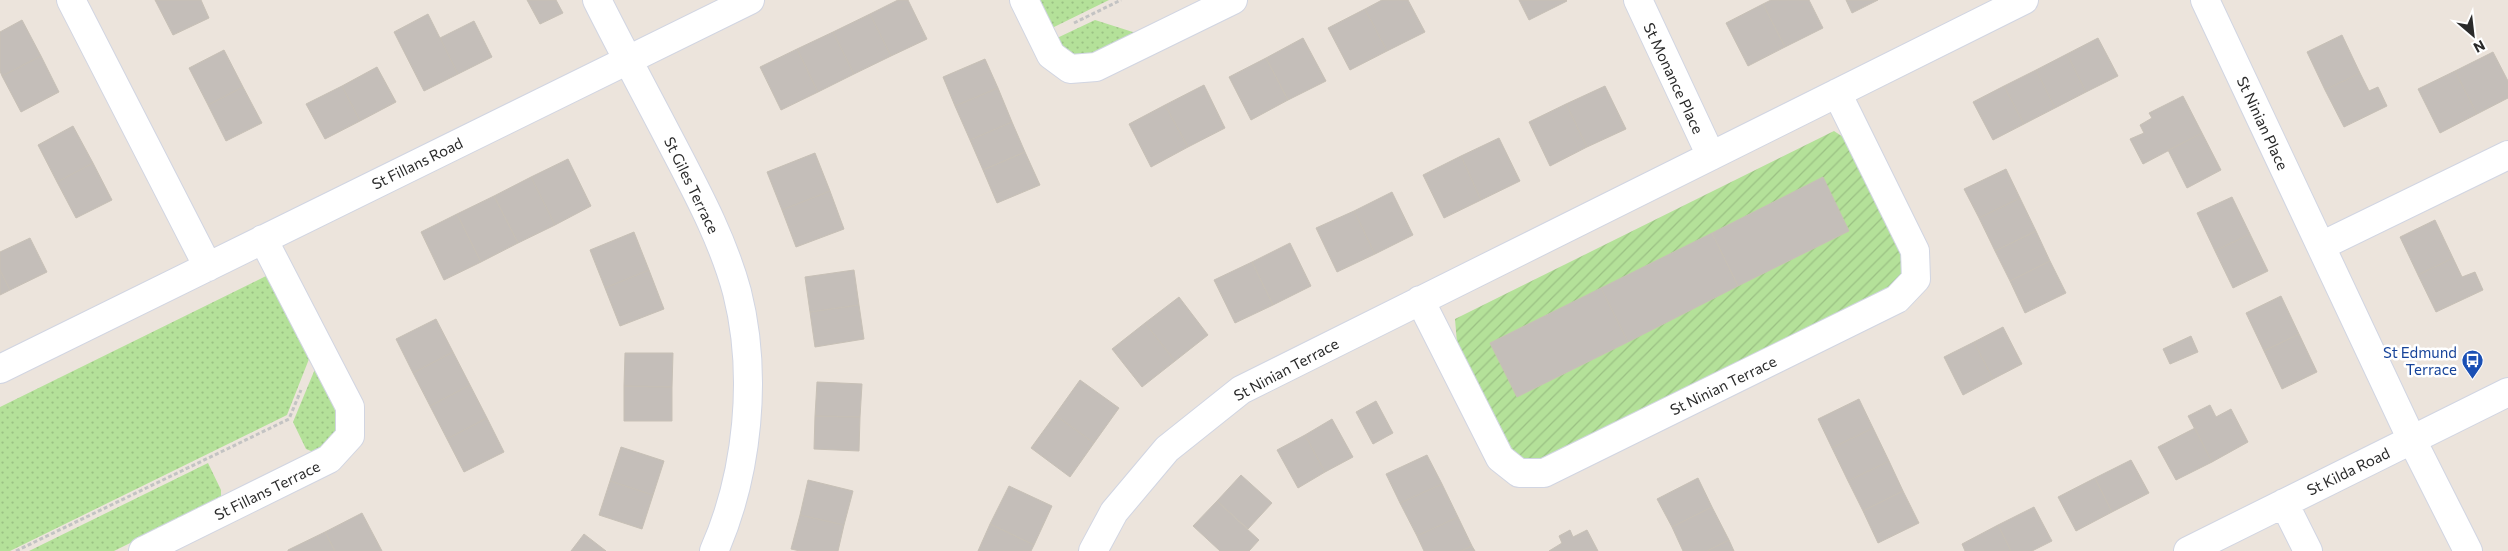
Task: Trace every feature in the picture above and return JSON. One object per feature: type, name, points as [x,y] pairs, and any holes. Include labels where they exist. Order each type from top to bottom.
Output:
[{"type":"street","points":[[71,0],[208,267]]},
{"type":"street","points":[[597,0],[627,60]]},
{"type":"street","name":"St Fillans Road","points":[[0,369],[750,0]]},
{"type":"street","points":[[1024,0],[1051,55],[1070,69],[1096,67],[1233,0]]},
{"type":"street","name":"St Monance Place","points":[[1638,0],[1711,156]]},
{"type":"street","name":"St Ninian Terrace","points":[[1093,551],[1114,512],[1167,449],[1241,390],[2024,0]]},
{"type":"street","name":"St Ninian Place","points":[[2205,0],[2412,440]]},
{"type":"street","name":"St Giles Terrace","points":[[627,60],[712,220],[737,293],[748,369],[745,445],[727,521],[714,551]]},
{"type":"street","name":"St Ninian Terrace","points":[[1420,300],[1500,458],[1519,473],[1544,473],[1897,299],[1916,278],[1915,251],[1837,93]]},
{"type":"street","points":[[2321,246],[2508,155]]},
{"type":"street","name":"St Fillans Terrace","points":[[143,551],[329,459],[350,436],[350,407],[263,238]]},
{"type":"street","name":"St Kilda Road","points":[[2188,551],[2508,392]]},
{"type":"street","points":[[2412,440],[2463,548]]},
{"type":"street","points":[[2284,503],[2308,551]]},
{"type":"path","points":[[1043,38],[1121,0]]},
{"type":"path","points":[[16,551],[289,419],[320,348]]},
{"type":"green space","points":[[1039,0],[1109,0],[1052,28]]},
{"type":"green space","points":[[1095,20],[1136,33],[1094,54],[1073,55],[1064,49],[1057,38]]},
{"type":"green space","points":[[1834,131],[1846,139],[1905,258],[1902,275],[1890,287],[1538,460],[1524,459],[1513,451],[1457,343],[1455,319]]},
{"type":"green space","points":[[266,276],[309,359],[287,415],[10,551],[0,551],[0,407]]},
{"type":"green space","points":[[315,369],[329,395],[336,414],[337,423],[336,432],[331,441],[316,453],[306,449],[293,422]]},
{"type":"green space","points":[[208,463],[221,490],[221,498],[114,551],[29,551]]},
{"type":"building","points":[[155,0],[201,0],[209,18],[173,35]]},
{"type":"building","points":[[527,0],[556,0],[563,13],[540,24]]},
{"type":"building","points":[[898,0],[908,0],[927,39],[891,56],[870,14]]},
{"type":"building","points":[[1382,0],[1408,0],[1425,32],[1387,51],[1365,9]]},
{"type":"building","points":[[1519,0],[1566,0],[1567,1],[1529,20]]},
{"type":"building","points":[[1771,0],[1809,0],[1823,28],[1785,47],[1763,4]]},
{"type":"building","points":[[1846,0],[1878,0],[1852,13]]},
{"type":"building","points":[[1763,4],[1785,47],[1748,66],[1726,23]]},
{"type":"building","points":[[1365,9],[1387,51],[1350,70],[1328,28]]},
{"type":"building","points":[[428,14],[458,74],[424,91],[394,32]]},
{"type":"building","points":[[870,14],[891,56],[854,74],[833,32]]},
{"type":"building","points":[[22,20],[41,56],[2,76],[0,71],[0,32]]},
{"type":"building","points":[[474,21],[492,57],[458,74],[440,38]]},
{"type":"building","points":[[833,32],[854,74],[818,92],[797,49]]},
{"type":"building","points":[[2342,35],[2360,73],[2325,90],[2307,52]]},
{"type":"building","points":[[1303,38],[1326,81],[1288,100],[1266,58]]},
{"type":"building","points":[[2098,38],[2118,76],[2086,92],[2067,54]]},
{"type":"building","points":[[797,49],[818,92],[781,110],[760,67]]},
{"type":"building","points":[[224,50],[243,87],[208,105],[189,68]]},
{"type":"building","points":[[2493,52],[2508,81],[2508,98],[2477,114],[2455,71]]},
{"type":"building","points":[[2067,54],[2086,92],[2055,108],[2036,70]]},
{"type":"building","points":[[41,56],[59,92],[21,112],[2,76]]},
{"type":"building","points":[[1266,58],[1288,100],[1251,120],[1229,77]]},
{"type":"building","points":[[985,59],[998,88],[955,106],[943,77]]},
{"type":"building","points":[[377,67],[396,102],[360,121],[342,86]]},
{"type":"building","points":[[2036,70],[2055,108],[2024,124],[2004,86]]},
{"type":"building","points":[[2455,71],[2477,114],[2440,133],[2418,89]]},
{"type":"building","points":[[2360,73],[2369,91],[2378,87],[2387,106],[2344,127],[2325,90]]},
{"type":"building","points":[[1204,85],[1225,128],[1188,147],[1165,105]]},
{"type":"building","points":[[342,86],[360,121],[325,139],[306,104]]},
{"type":"building","points":[[1605,86],[1626,129],[1587,147],[1566,104]]},
{"type":"building","points":[[2004,86],[2024,124],[1993,140],[1973,102]]},
{"type":"building","points":[[243,87],[262,123],[226,141],[208,105]]},
{"type":"building","points":[[998,88],[1012,122],[970,140],[955,106]]},
{"type":"building","points":[[2183,96],[2202,133],[2143,164],[2130,139],[2144,133],[2140,125],[2152,118],[2149,113]]},
{"type":"building","points":[[1566,104],[1587,147],[1550,166],[1529,122]]},
{"type":"building","points":[[1165,105],[1188,147],[1151,167],[1129,124]]},
{"type":"building","points":[[1012,122],[1025,152],[983,170],[970,140]]},
{"type":"building","points":[[73,126],[93,163],[57,182],[38,145]]},
{"type":"building","points":[[2202,133],[2221,170],[2187,188],[2168,150]]},
{"type":"building","points":[[1499,138],[1520,181],[1481,200],[1461,156]]},
{"type":"building","points":[[1025,152],[1040,185],[997,203],[983,170]]},
{"type":"building","points":[[815,153],[830,191],[782,210],[767,172]]},
{"type":"building","points":[[1461,156],[1481,200],[1444,218],[1423,175]]},
{"type":"building","points":[[568,159],[591,206],[555,225],[531,177]]},
{"type":"building","points":[[93,163],[112,200],[76,218],[57,182]]},
{"type":"building","points":[[2006,169],[2020,198],[1979,218],[1964,189]]},
{"type":"building","points":[[531,177],[555,225],[518,243],[494,196]]},
{"type":"building","points":[[1823,177],[1849,231],[1738,286],[1712,233]]},
{"type":"building","points":[[830,191],[844,229],[796,247],[782,210]]},
{"type":"building","points":[[1392,192],[1413,235],[1375,254],[1354,211]]},
{"type":"building","points":[[494,196],[518,243],[481,262],[457,214]]},
{"type":"building","points":[[2232,197],[2250,234],[2215,251],[2197,213]]},
{"type":"building","points":[[2020,198],[2036,231],[1995,251],[1979,218]]},
{"type":"building","points":[[1354,211],[1375,254],[1337,272],[1316,228]]},
{"type":"building","points":[[457,214],[481,262],[444,280],[421,232]]},
{"type":"building","points":[[2435,220],[2453,258],[2418,275],[2400,237]]},
{"type":"building","points":[[2036,231],[2050,261],[2010,281],[1995,251]]},
{"type":"building","points":[[634,232],[649,270],[605,288],[590,250]]},
{"type":"building","points":[[1712,233],[1738,286],[1628,342],[1601,288]]},
{"type":"building","points":[[2250,234],[2268,271],[2233,288],[2215,251]]},
{"type":"building","points":[[30,238],[47,272],[10,290],[0,270],[0,252]]},
{"type":"building","points":[[1290,243],[1311,286],[1273,305],[1252,262]]},
{"type":"building","points":[[2453,258],[2462,277],[2475,272],[2483,290],[2436,312],[2418,275]]},
{"type":"building","points":[[2050,261],[2066,293],[2025,313],[2010,281]]},
{"type":"building","points":[[1252,262],[1273,305],[1235,323],[1214,280]]},
{"type":"building","points":[[0,270],[10,290],[0,295]]},
{"type":"building","points":[[649,270],[664,309],[620,326],[605,288]]},
{"type":"building","points":[[854,270],[859,305],[810,312],[805,277]]},
{"type":"building","points":[[1601,288],[1628,342],[1517,397],[1490,343]]},
{"type":"building","points":[[2281,296],[2299,334],[2264,351],[2246,313]]},
{"type":"building","points":[[1179,297],[1208,335],[1175,361],[1145,323]]},
{"type":"building","points":[[859,305],[864,339],[815,347],[810,312]]},
{"type":"building","points":[[436,319],[453,352],[413,373],[396,339]]},
{"type":"building","points":[[1145,323],[1175,361],[1142,387],[1112,349]]},
{"type":"building","points":[[2003,327],[2022,364],[1993,379],[1974,342]]},
{"type":"building","points":[[2299,334],[2317,372],[2282,389],[2264,351]]},
{"type":"building","points":[[2191,336],[2198,352],[2170,364],[2163,349]]},
{"type":"building","points":[[1974,342],[1993,379],[1963,395],[1944,357]]},
{"type":"building","points":[[453,352],[470,385],[430,406],[413,373]]},
{"type":"building","points":[[625,353],[673,353],[672,387],[624,386]]},
{"type":"building","points":[[1080,380],[1119,408],[1094,443],[1055,415]]},
{"type":"building","points":[[817,382],[862,384],[860,417],[815,416]]},
{"type":"building","points":[[470,385],[487,418],[447,439],[430,406]]},
{"type":"building","points":[[624,386],[672,387],[672,421],[624,421]]},
{"type":"building","points":[[1859,399],[1873,428],[1832,448],[1818,419]]},
{"type":"building","points":[[1376,401],[1393,433],[1373,444],[1356,412]]},
{"type":"building","points":[[2210,405],[2216,417],[2231,409],[2248,442],[2212,462],[2188,416]]},
{"type":"building","points":[[1055,415],[1094,443],[1070,477],[1031,448]]},
{"type":"building","points":[[815,416],[860,417],[859,451],[814,449]]},
{"type":"building","points":[[487,418],[504,452],[464,472],[447,439]]},
{"type":"building","points":[[1332,419],[1353,457],[1325,472],[1305,435]]},
{"type":"building","points":[[1873,428],[1889,461],[1848,481],[1832,448]]},
{"type":"building","points":[[2195,428],[2212,462],[2176,480],[2158,447]]},
{"type":"building","points":[[1305,435],[1325,472],[1298,488],[1277,450]]},
{"type":"building","points":[[621,447],[664,461],[653,495],[610,481]]},
{"type":"building","points":[[1427,455],[1442,484],[1400,503],[1386,474]]},
{"type":"building","points":[[2131,460],[2149,493],[2112,512],[2095,478]]},
{"type":"building","points":[[1889,461],[1903,491],[1863,511],[1848,481]]},
{"type":"building","points":[[1241,475],[1272,503],[1248,529],[1217,501]]},
{"type":"building","points":[[1698,478],[1712,507],[1672,527],[1657,499]]},
{"type":"building","points":[[2095,478],[2112,512],[2076,531],[2058,497]]},
{"type":"building","points":[[808,480],[853,491],[844,525],[800,515]]},
{"type":"building","points":[[610,481],[653,495],[642,529],[599,515]]},
{"type":"building","points":[[1442,484],[1458,517],[1417,536],[1400,503]]},
{"type":"building","points":[[1009,486],[1052,506],[1034,545],[990,524]]},
{"type":"building","points":[[1903,491],[1919,523],[1878,543],[1863,511]]},
{"type":"building","points":[[1217,501],[1259,540],[1249,551],[1220,551],[1193,526]]},
{"type":"building","points":[[1712,507],[1729,540],[1707,551],[1683,551],[1672,527]]},
{"type":"building","points":[[2034,507],[2052,541],[2032,551],[2011,551],[1998,525]]},
{"type":"building","points":[[362,513],[382,551],[335,551],[325,532]]},
{"type":"building","points":[[800,515],[844,525],[838,551],[800,551],[791,549]]},
{"type":"building","points":[[1458,517],[1472,546],[1461,551],[1424,551],[1417,536]]},
{"type":"building","points":[[990,524],[1034,545],[1031,551],[978,551]]},
{"type":"building","points":[[1998,525],[2011,551],[1965,551],[1962,544]]},
{"type":"building","points":[[1570,530],[1573,537],[1587,530],[1598,551],[1549,551],[1562,543],[1559,536]]},
{"type":"building","points":[[325,532],[335,551],[288,551],[288,550]]},
{"type":"building","points":[[584,534],[606,551],[571,551]]},
{"type":"building","points":[[1729,540],[1734,551],[1707,551]]},
{"type":"building","points":[[1472,546],[1475,551],[1461,551]]},
{"type":"place","name":"St Edmund Terrace","points":[[2473,380]]}]
